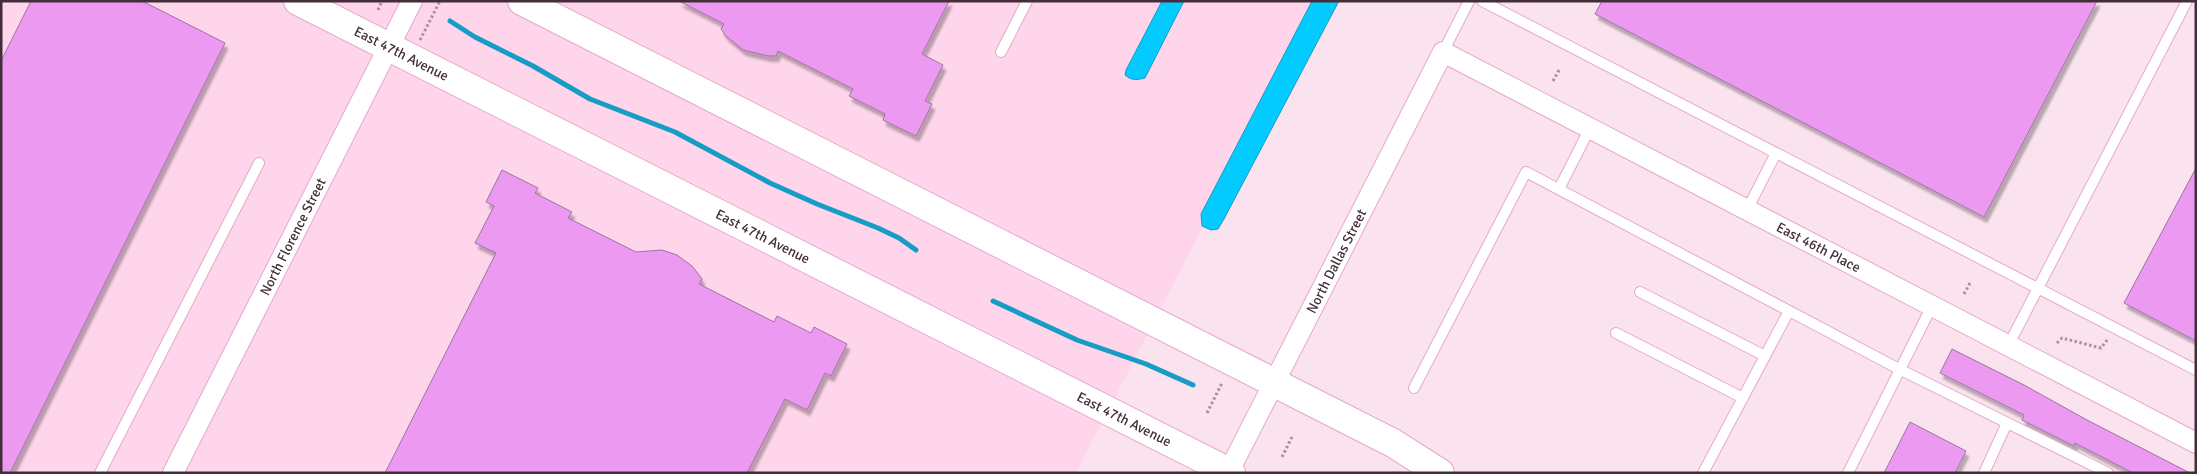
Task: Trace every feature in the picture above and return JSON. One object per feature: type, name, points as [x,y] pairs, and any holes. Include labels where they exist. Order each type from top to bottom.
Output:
[{"type":"main road","name":"East 47th Avenue","points":[[298,1],[1229,472]]},
{"type":"main road","points":[[522,1],[1393,443],[1440,473]]},
{"type":"street","name":"North Florence Street","points":[[173,473],[412,1]]},
{"type":"street","name":"North Dallas Street","points":[[1229,472],[1443,52]]},
{"type":"street","name":"East 46th Place","points":[[1443,52],[2196,443]]},
{"type":"lane","points":[[1001,52],[1027,1]]},
{"type":"lane","points":[[1443,52],[1468,1]]},
{"type":"lane","points":[[1482,1],[2196,370]]},
{"type":"lane","points":[[2008,346],[2187,1]]},
{"type":"lane","points":[[1559,189],[1590,128]]},
{"type":"lane","points":[[1746,210],[1776,153]]},
{"type":"lane","points":[[100,473],[259,162]]},
{"type":"lane","points":[[1414,388],[1526,172],[1901,370],[2108,473]]},
{"type":"lane","points":[[1640,292],[1765,356]]},
{"type":"lane","points":[[1848,473],[1932,306]]},
{"type":"lane","points":[[1703,473],[1789,311]]},
{"type":"lane","points":[[1616,333],[1743,398]]},
{"type":"lane","points":[[1985,472],[2007,422]]},
{"type":"path","points":[[378,10],[382,1]]},
{"type":"path","points":[[419,43],[440,1]]},
{"type":"path","points":[[1553,81],[1559,70]]},
{"type":"path","points":[[1964,294],[1970,283]]},
{"type":"path","points":[[2057,343],[2062,338],[2101,348],[2109,338]]},
{"type":"path","points":[[1207,413],[1222,383]]},
{"type":"path","points":[[1282,456],[1292,437]]},
{"type":"shaded area","points":[[1,1],[1319,1],[1076,473],[1,473]]},
{"type":"water","points":[[1162,1],[1184,1],[1145,78],[1132,79],[1125,75],[1126,70]]},
{"type":"water","points":[[1312,1],[1339,1],[1218,229],[1211,230],[1202,226],[1201,214]]},
{"type":"building","points":[[31,1],[142,1],[225,43],[10,473],[1,473],[1,61]]},
{"type":"building","points":[[679,1],[949,1],[922,54],[943,65],[925,101],[932,104],[916,136],[883,120],[885,114],[849,96],[853,89],[778,51],[776,56],[768,56],[743,50],[726,36],[721,29],[724,24]]},
{"type":"building","points":[[1602,1],[2097,1],[1984,217],[1595,14]]},
{"type":"building","points":[[2196,168],[2196,341],[2124,303]]},
{"type":"building","points":[[502,170],[538,188],[535,193],[572,212],[568,218],[636,252],[662,250],[677,255],[692,266],[702,279],[699,284],[774,322],[777,316],[811,333],[814,327],[847,344],[831,376],[825,373],[807,410],[785,399],[747,473],[385,473],[496,253],[475,243],[494,206],[486,202]]},
{"type":"building","points":[[1952,349],[2190,473],[2133,473],[2075,443],[2074,446],[2022,420],[2024,415],[1940,373]]},
{"type":"building","points":[[1910,422],[1966,451],[1955,473],[1884,473]]},
{"type":"waterway","points":[[450,21],[475,37],[533,66],[590,99],[675,132],[770,183],[878,228],[899,238],[916,250]]},
{"type":"waterway","points":[[993,301],[1077,340],[1146,364],[1193,385]]}]
